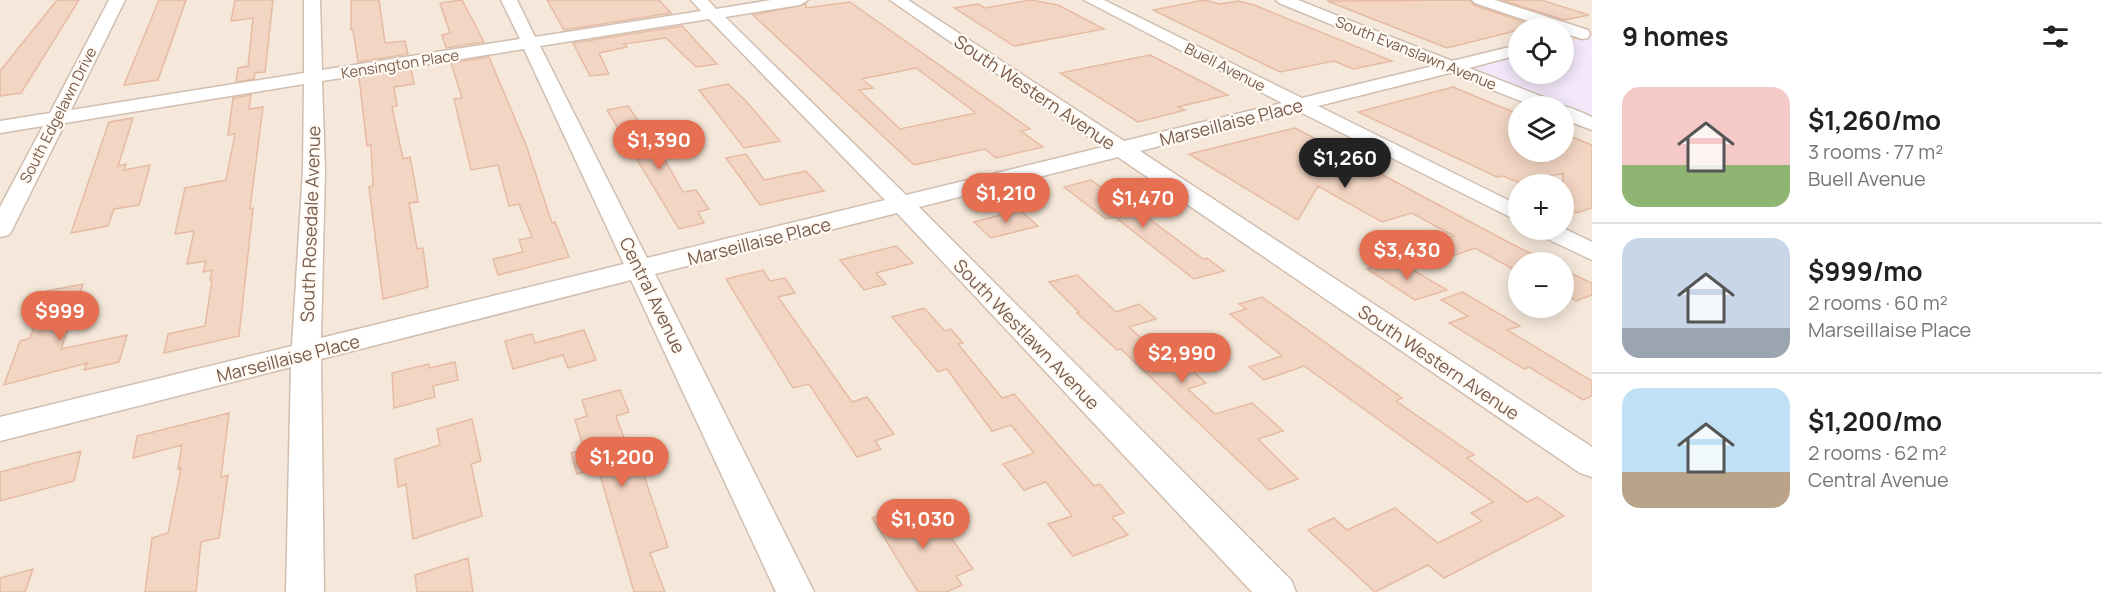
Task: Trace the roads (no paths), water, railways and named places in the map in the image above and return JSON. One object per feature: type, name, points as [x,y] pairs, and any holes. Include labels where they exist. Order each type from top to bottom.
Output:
[{"type":"street","name":"South Edgelawn Drive","points":[[0,230],[117,0]]},
{"type":"street","name":"South Rosedale Avenue","points":[[305,592],[306,353],[314,170],[312,0]]},
{"type":"street","name":"Central Avenue","points":[[509,0],[642,271],[795,592]]},
{"type":"street","name":"Kensington Place","points":[[0,127],[530,44],[706,7],[800,0]]},
{"type":"street","name":"South Western Avenue","points":[[898,0],[1592,464]]},
{"type":"street","name":"Buell Avenue","points":[[1092,0],[1508,209]]},
{"type":"street","name":"South Evanslawn Avenue","points":[[1284,0],[1524,96]]},
{"type":"street","points":[[1480,0],[1587,33]]},
{"type":"street","name":"South Westlawn Avenue","points":[[706,7],[903,205],[1277,592]]},
{"type":"street","name":"Marseillaise Place","points":[[0,429],[642,271],[1508,53]]},
{"type":"street","points":[[1574,117],[1592,124]]},
{"type":"street","points":[[1568,240],[1592,252]]}]
